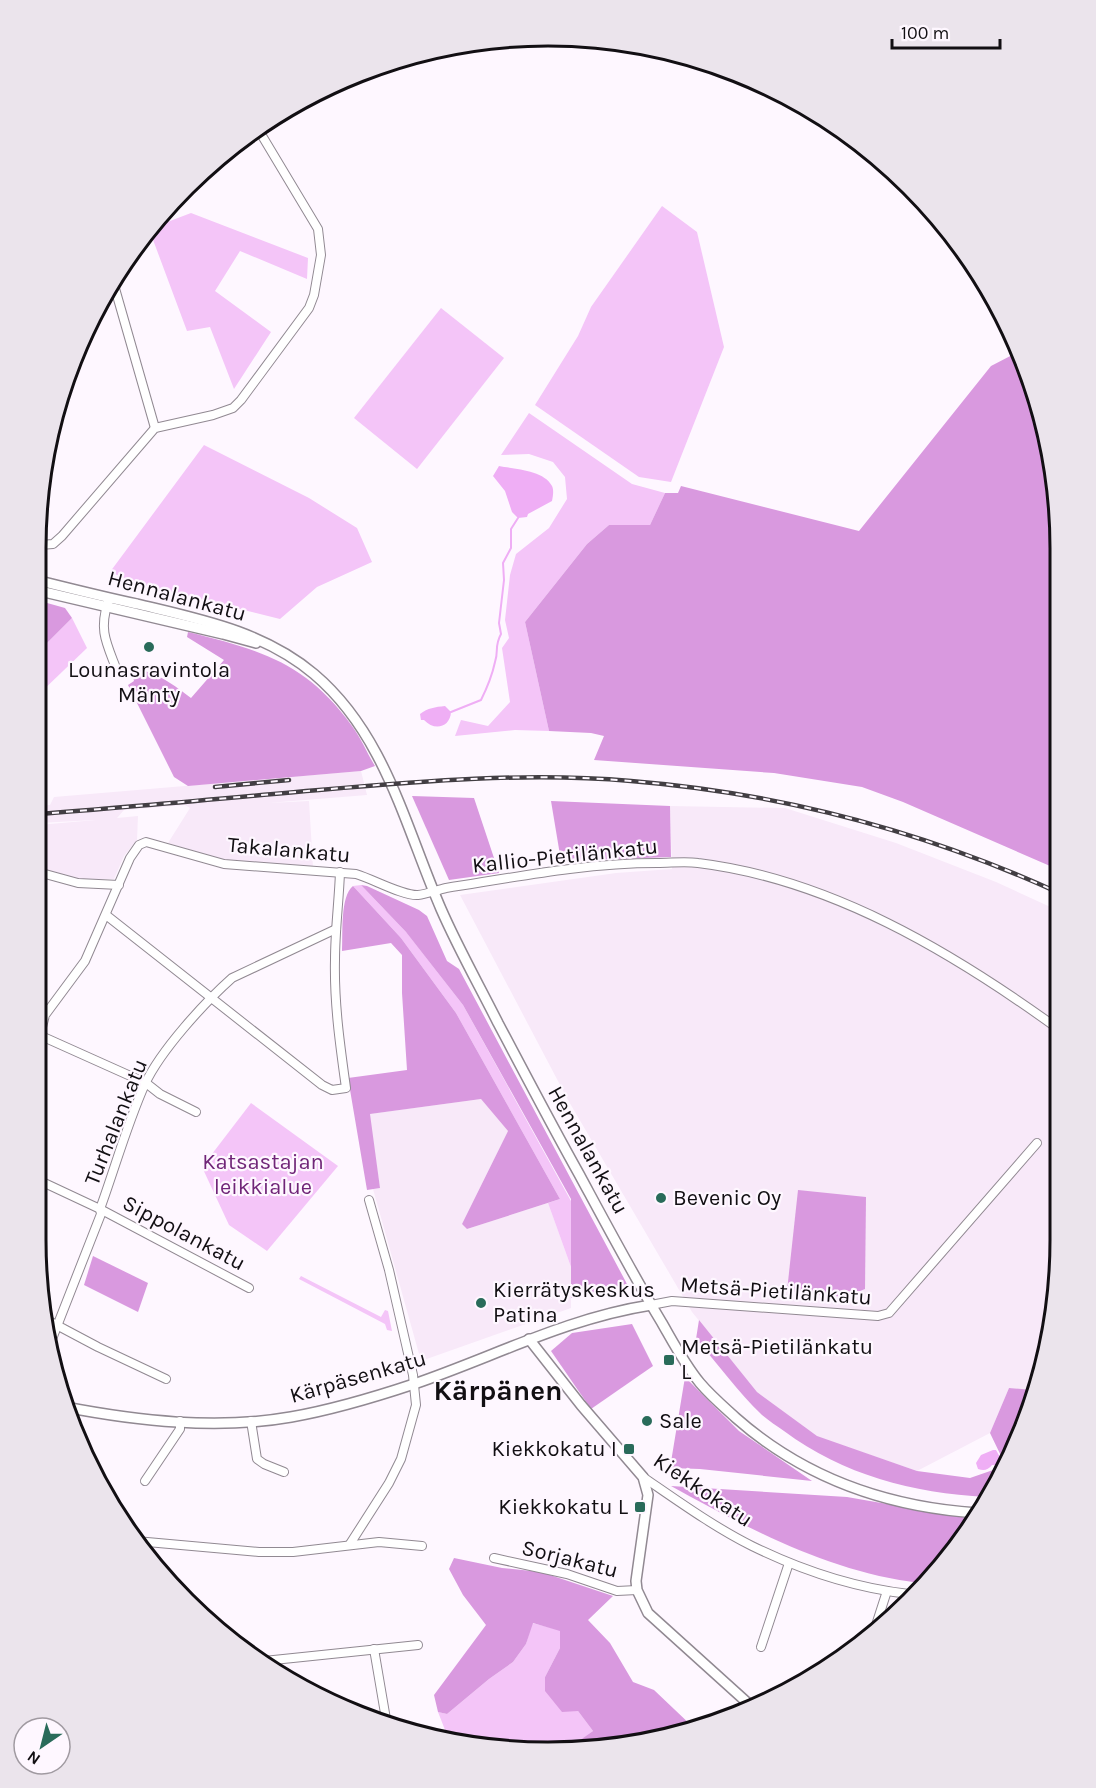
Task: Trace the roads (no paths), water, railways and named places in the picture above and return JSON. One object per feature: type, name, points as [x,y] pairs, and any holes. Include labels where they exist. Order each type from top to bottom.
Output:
[{"type":"street","points":[[46,545],[53,544],[62,536],[156,428],[233,408],[309,308],[314,295],[321,255],[318,229],[262,136]]},
{"type":"street","points":[[116,293],[156,428]]},
{"type":"street","name":"Hennalankatu","points":[[46,583],[108,603],[256,643],[298,662],[337,696],[358,722],[382,759],[459,948],[559,1140],[651,1305],[679,1353],[700,1383],[749,1429],[781,1453],[816,1473],[880,1498],[916,1506],[969,1512]]},
{"type":"street","name":"Hennalankatu","points":[[46,592],[108,603]]},
{"type":"street","points":[[108,603],[104,615],[103,635],[116,668]]},
{"type":"street","name":"Takalankatu","points":[[118,885],[139,844],[152,842],[224,864],[356,874],[407,894],[419,895],[434,891]]},
{"type":"street","name":"Kallio-Pietilänkatu","points":[[434,891],[625,863],[697,862],[759,875],[808,890],[903,931],[963,963],[1050,1023]]},
{"type":"street","points":[[106,915],[322,1086],[332,1089],[345,1088],[337,1022],[335,961],[340,872]]},
{"type":"street","points":[[46,874],[78,883],[118,885],[85,961],[46,1014]]},
{"type":"street","name":"Turhalankatu","points":[[55,1333],[101,1214],[100,1209],[146,1083],[165,1051],[232,978],[336,929]]},
{"type":"street","points":[[46,1038],[146,1083],[160,1094],[196,1112]]},
{"type":"street","name":"Metsä-Pietilänkatu","points":[[651,1305],[672,1301],[879,1316],[889,1313],[1037,1143]]},
{"type":"street","name":"Sippolankatu","points":[[46,1184],[100,1209],[249,1288]]},
{"type":"street","points":[[350,1544],[401,1459],[416,1405],[414,1384],[388,1270],[369,1200]]},
{"type":"street","name":"Kärpäsenkatu","points":[[76,1409],[109,1416],[213,1423],[292,1417],[414,1384],[582,1320],[651,1305]]},
{"type":"street","points":[[54,1323],[166,1379]]},
{"type":"street","name":"Kiekkokatu","points":[[529,1339],[643,1478],[731,1534],[789,1563],[886,1592],[904,1594]]},
{"type":"street","points":[[145,1481],[180,1429],[180,1421]]},
{"type":"street","points":[[251,1421],[257,1459],[284,1472]]},
{"type":"street","points":[[643,1478],[648,1495],[637,1590],[648,1613],[656,1622],[745,1701]]},
{"type":"street","points":[[148,1542],[259,1552],[293,1552],[379,1542],[422,1546]]},
{"type":"street","name":"Sorjakatu","points":[[494,1558],[567,1574],[617,1591],[637,1590]]},
{"type":"street","points":[[761,1647],[789,1563]]},
{"type":"street","points":[[878,1618],[886,1592]]},
{"type":"street","points":[[274,1660],[418,1646]]},
{"type":"street","points":[[374,1649],[385,1714]]},
{"type":"waterway","points":[[451,712],[481,700],[491,677],[501,634],[499,623],[504,580],[503,563],[511,548],[511,529],[518,518]]},
{"type":"railway","points":[[46,813],[436,781],[592,778],[741,795],[849,818],[955,851],[1050,889]]},
{"type":"railway","points":[[215,787],[289,780]]},
{"type":"place","name":"Lounasravintola Mänty","points":[[149,647]]},
{"type":"place","name":"Bevenic Oy","points":[[661,1198]]},
{"type":"place","name":"Kierrätyskeskus Patina","points":[[481,1303]]},
{"type":"place","name":"Metsä-Pietilänkatu L","points":[[669,1360]]},
{"type":"place","name":"Sale","points":[[647,1421]]},
{"type":"place","name":"Kiekkokatu I","points":[[629,1449]]},
{"type":"place","name":"Kiekkokatu L","points":[[640,1507]]},
{"type":"district","name":"Kärpänen","points":[[498,1390]]},
{"type":"park label","name":"Katsastajan leikkialue","points":[[263,1174]]}]
